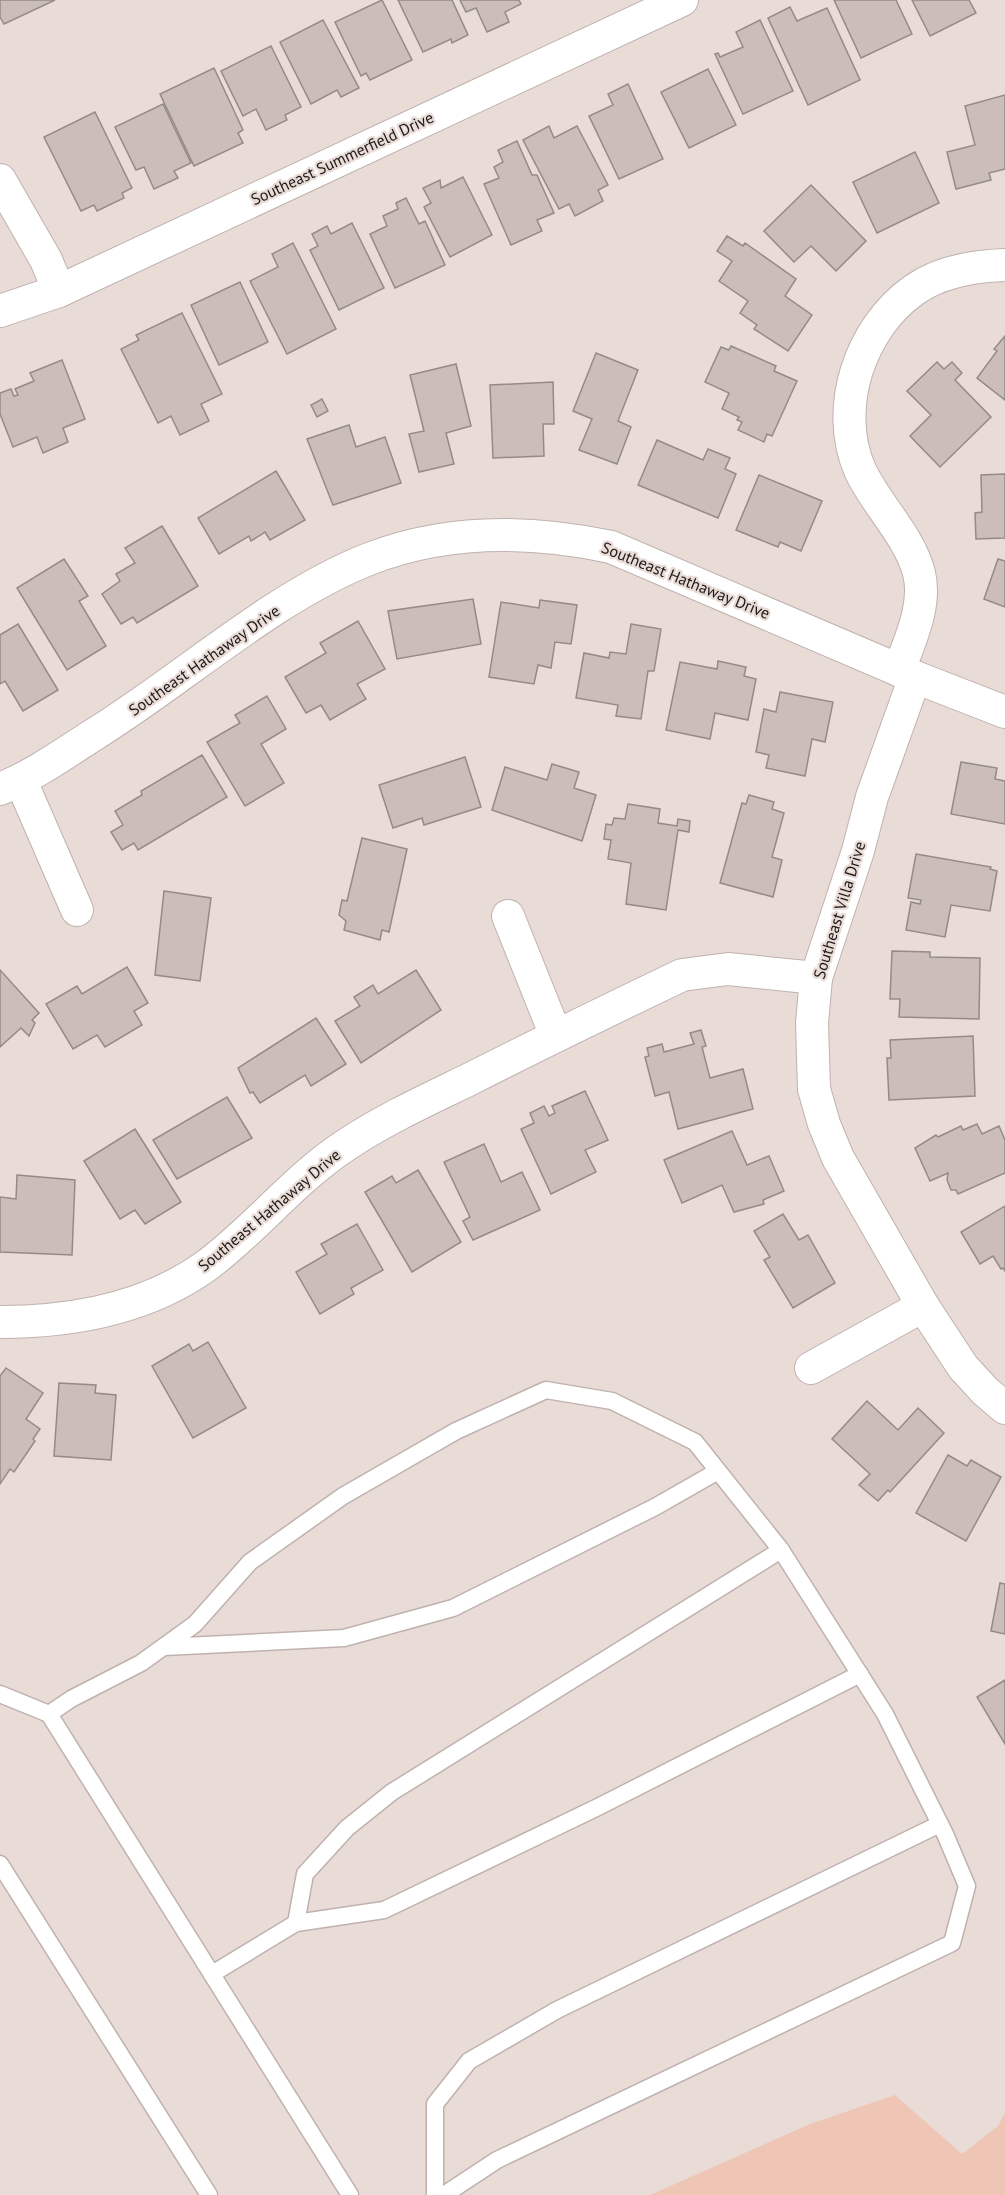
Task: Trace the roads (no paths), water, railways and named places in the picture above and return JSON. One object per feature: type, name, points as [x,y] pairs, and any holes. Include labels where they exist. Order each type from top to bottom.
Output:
[{"type":"street","name":"Southeast Summerfield Drive","points":[[0,311],[59,291],[682,0]]},
{"type":"street","points":[[0,180],[46,260],[59,291]]},
{"type":"street","name":"Southeast Villa Drive","points":[[1005,265],[982,266],[941,276],[914,290],[885,317],[870,339],[855,376],[850,413],[853,448],[861,471],[913,556],[920,575],[920,605],[907,673],[858,851],[816,978],[812,1023],[814,1089],[824,1124],[838,1158],[923,1306],[963,1366],[985,1391],[1005,1408]]},
{"type":"street","name":"Southeast Hathaway Drive","points":[[77,910],[10,785],[114,723],[315,585],[369,559],[408,546],[469,536],[527,534],[569,538],[611,547],[907,673],[1005,712]]},
{"type":"street","points":[[508,916],[556,1036]]},
{"type":"street","name":"Southeast Hathaway Drive","points":[[0,1322],[45,1322],[85,1316],[144,1299],[181,1281],[207,1265],[266,1214],[296,1183],[347,1144],[427,1100],[682,975],[728,969],[816,978]]},
{"type":"street","points":[[811,1368],[923,1306]]},
{"type":"lane","points":[[49,1714],[71,1699],[141,1663],[195,1624],[250,1562],[343,1496],[456,1431],[546,1389],[612,1401],[695,1442],[781,1550],[885,1714],[940,1824],[967,1886],[952,1943],[497,2160],[444,2195]]},
{"type":"lane","points":[[163,1647],[344,1638],[453,1608],[655,1506],[718,1471]]},
{"type":"lane","points":[[296,1923],[304,1874],[347,1828],[392,1792],[781,1550]]},
{"type":"lane","points":[[212,1974],[296,1923],[384,1910],[598,1807],[860,1674]]},
{"type":"lane","points":[[0,1694],[49,1714],[350,2195]]},
{"type":"lane","points":[[435,2195],[435,2104],[469,2061],[557,2010],[940,1824]]},
{"type":"lane","points":[[0,1864],[209,2195]]}]
